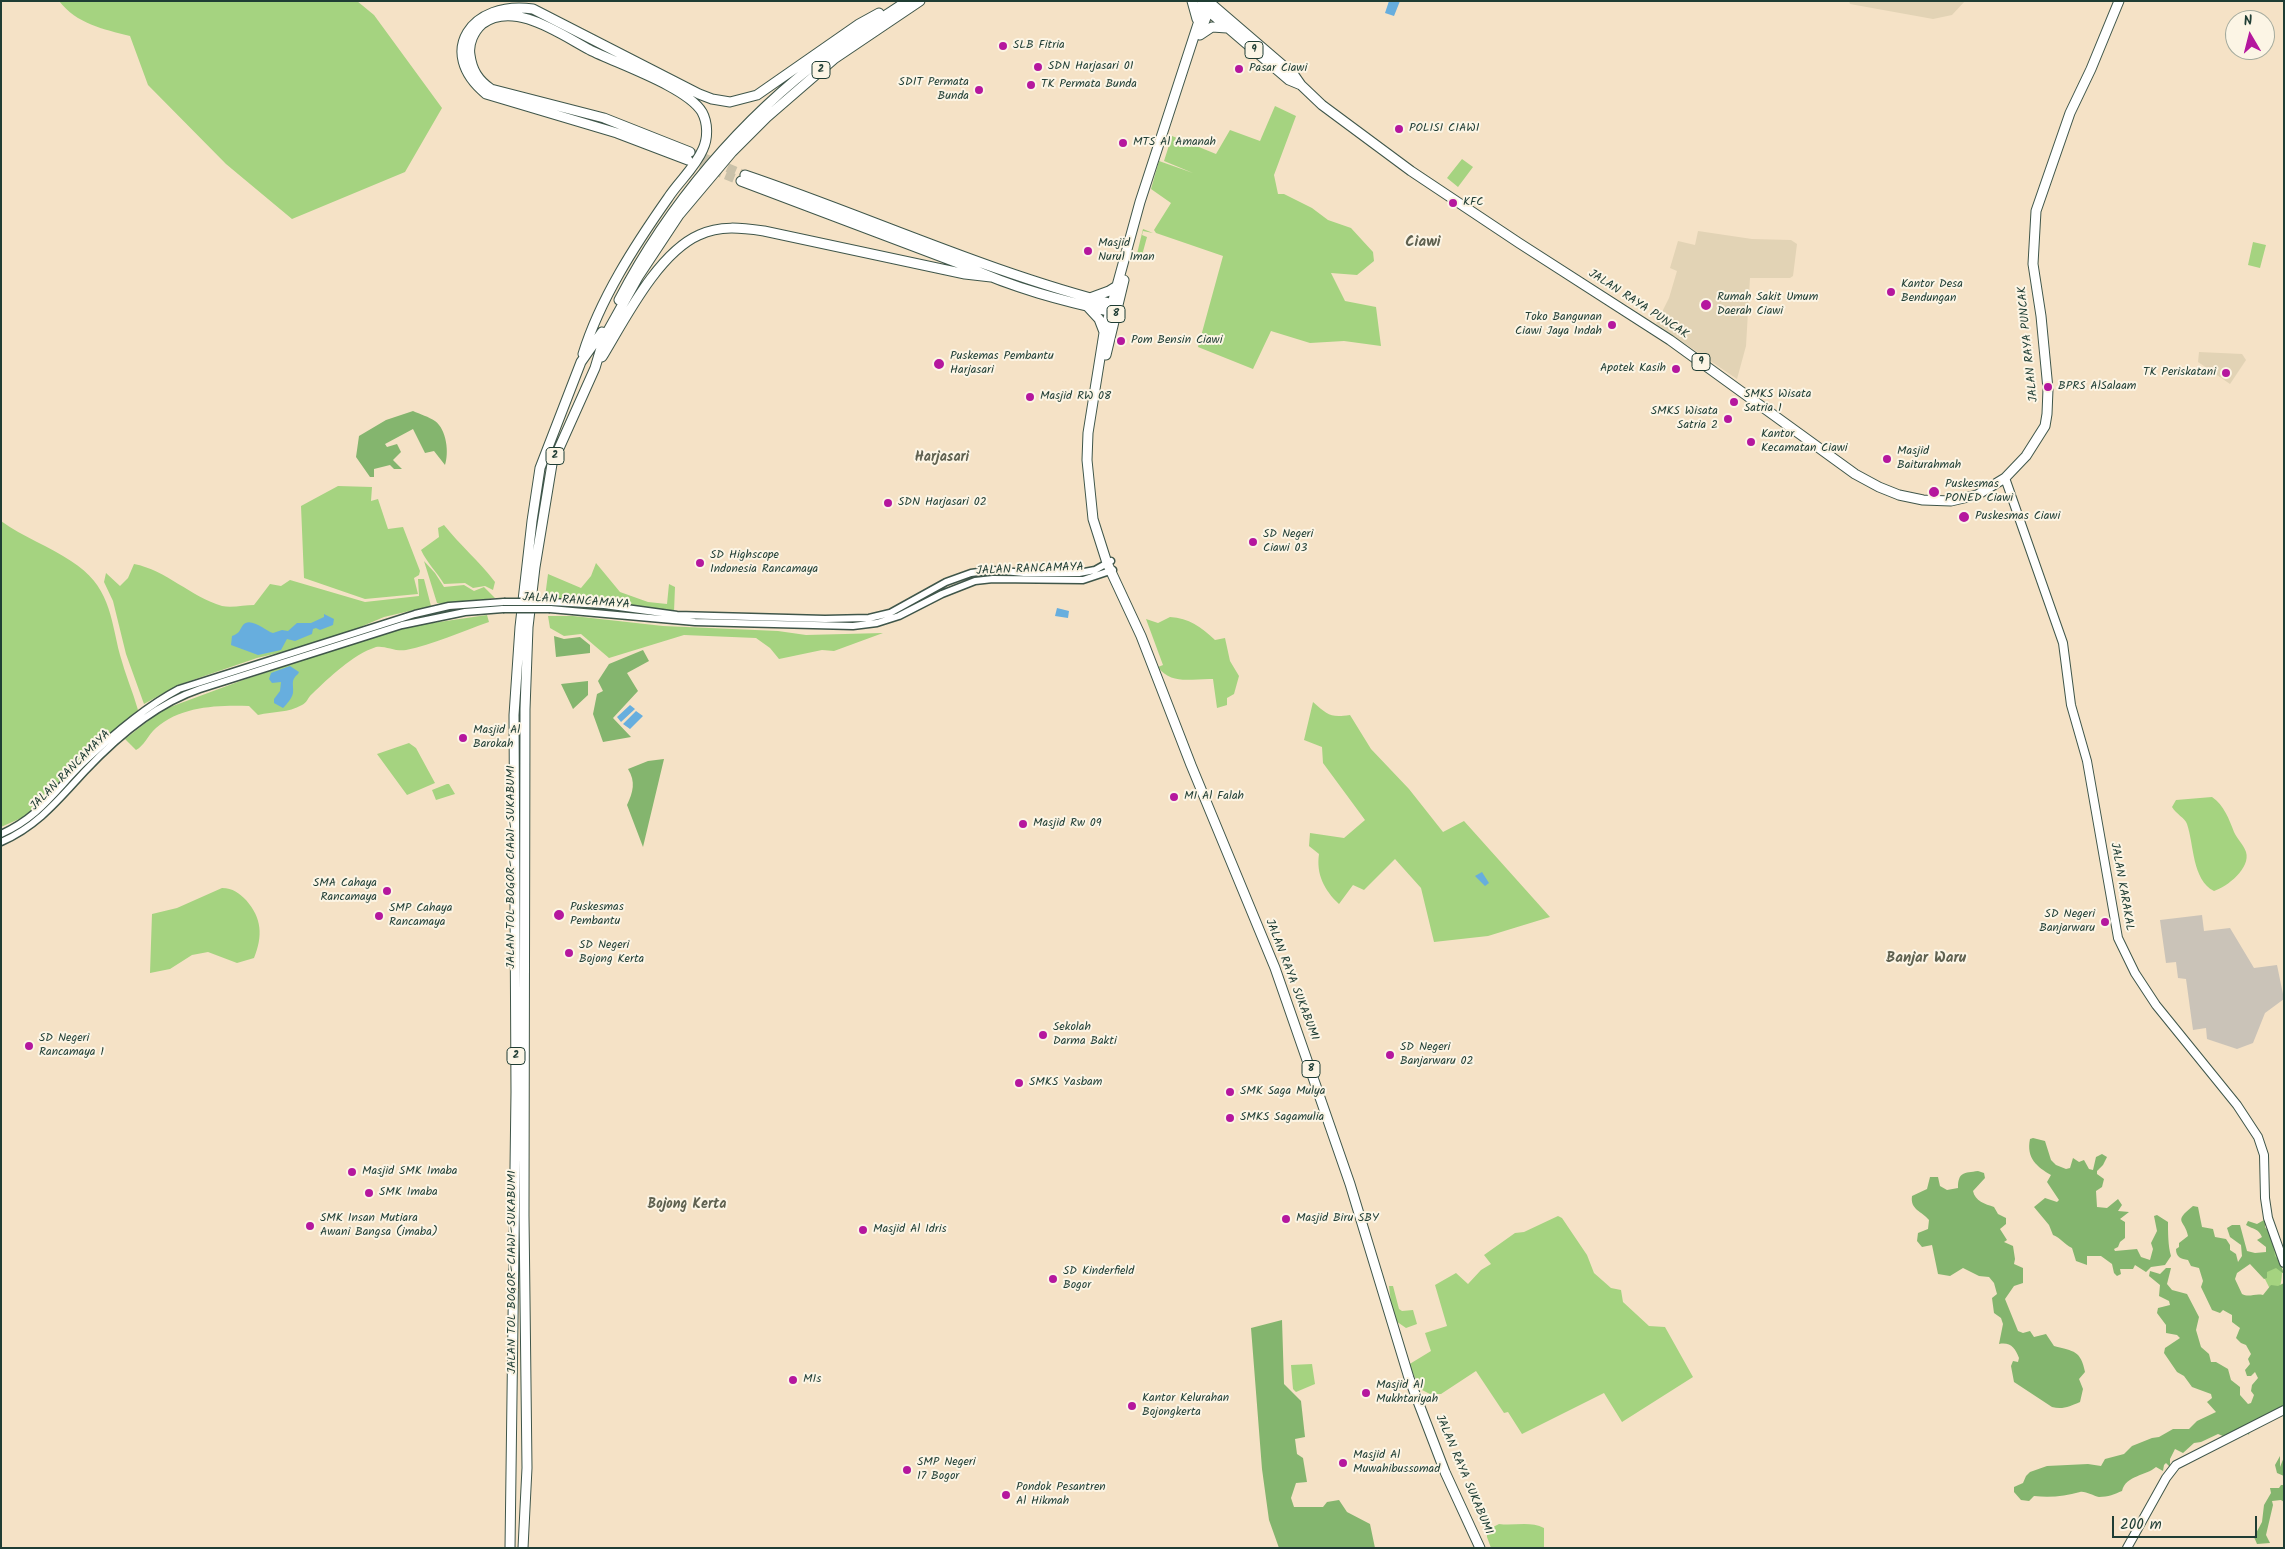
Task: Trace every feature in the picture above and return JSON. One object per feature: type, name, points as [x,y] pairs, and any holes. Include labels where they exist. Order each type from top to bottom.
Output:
[{"type":"highway","points":[[581,362],[590,330],[622,271],[669,196],[692,167],[705,143],[705,120],[693,102],[670,88],[590,50],[541,22],[522,14],[492,15],[476,30],[469,51],[475,73],[483,84],[491,89],[604,118],[689,156],[486,94],[474,84],[464,67],[463,47],[470,26],[483,12],[494,8],[519,5],[533,8],[699,94],[712,99],[730,102],[757,95],[859,24],[906,1]]},
{"type":"highway","name":"JALAN TOL BOGOR–CIAWI–SUKABUMI","points":[[523,1548],[527,1468],[524,1216],[525,710],[531,566],[540,468],[581,362],[601,335],[636,275],[683,204],[726,146],[793,82],[828,54],[906,1]]},
{"type":"highway","name":"JALAN TOL BOGOR–CIAWI–SUKABUMI","points":[[683,204],[732,152],[796,91],[834,59],[920,1]]},
{"type":"highway","points":[[1192,1],[1198,24]]},
{"type":"highway","points":[[1200,36],[1212,27],[1230,24],[1221,1]]},
{"type":"highway","name":"JALAN RAYA PUNCAK","points":[[1230,24],[1289,80],[1301,85],[1322,105],[1411,171],[1677,345],[1868,482],[1899,495],[1940,501],[1961,500],[1977,495],[2005,478],[2026,456],[2044,426],[2048,401],[2044,349],[2033,264],[2034,229],[2039,199],[2070,113],[2092,69],[2119,1]]},
{"type":"highway","name":"8","points":[[1198,24],[1206,3]]},
{"type":"highway","name":"8","points":[[1200,36],[1206,3]]},
{"type":"highway","name":"9","points":[[1206,3],[1230,24]]},
{"type":"highway","name":"JALAN RAYA SUKABUMI","points":[[1111,566],[1098,519],[1091,461],[1096,404],[1117,286],[1140,202],[1198,24]]},
{"type":"highway","name":"JALAN RAYA SUKABUMI","points":[[1200,36],[1146,197],[1114,308],[1104,333],[1092,403],[1088,460],[1093,519],[1275,968],[1350,1184],[1409,1378],[1445,1472],[1480,1548]]},
{"type":"highway","points":[[1104,333],[1099,319],[1087,302],[743,178],[991,277],[1039,294],[1087,302],[1114,308]]},
{"type":"highway","points":[[595,368],[648,285],[678,248],[700,234],[720,229],[736,227],[823,242],[965,274],[991,277]]},
{"type":"highway","name":"JALAN TOL BOGOR–CIAWI–SUKABUMI","points":[[532,551],[552,464],[595,368],[604,338],[636,275]]},
{"type":"highway","points":[[1087,302],[1117,286]]},
{"type":"highway","name":"JALAN TOL BOGOR–CIAWI–SUKABUMI","points":[[510,1548],[516,1092],[514,716],[531,566]]},
{"type":"main road","name":"JALAN KARAKAL","points":[[2005,478],[2063,643],[2071,705],[2088,761],[2118,938],[2134,973],[2152,999],[2237,1105],[2258,1136],[2264,1154],[2264,1193],[2268,1218],[2284,1263]]},
{"type":"main road","points":[[2127,1548],[2166,1478],[2176,1465],[2284,1410]]},
{"type":"street","name":"JALAN RANCAMAYA","points":[[1,834],[23,823],[42,809],[86,760],[150,706],[188,685],[381,630],[449,606],[504,602],[551,605],[604,605],[677,615],[825,619],[869,618],[890,613],[946,582],[971,573],[993,570],[1034,574],[1079,573],[1111,566]]},
{"type":"street","name":"JALAN RANCAMAYA","points":[[421,616],[551,605]]},
{"type":"street","name":"JALAN RANCAMAYA","points":[[1,842],[25,830],[41,818],[88,767],[155,710],[193,691],[265,664]]},
{"type":"shaded area","points":[[1849,1],[1965,1],[1952,15],[1933,19],[1850,4]]},
{"type":"shaded area","name":"Rumah Sakit Umum Daerah Ciawi","points":[[1698,231],[1752,239],[1791,240],[1797,244],[1793,276],[1790,278],[1750,278],[1746,346],[1737,379],[1656,324],[1669,298],[1677,271],[1670,268],[1678,241],[1695,245]]},
{"type":"shaded area","name":"TK Periskatani","points":[[2199,352],[2242,354],[2246,360],[2230,384],[2198,362]]},
{"type":"shaded area","points":[[2202,915],[2204,931],[2230,928],[2254,968],[2277,965],[2284,999],[2265,1013],[2253,1043],[2237,1049],[2207,1039],[2206,1028],[2193,1030],[2186,979],[2178,978],[2176,962],[2166,963],[2160,920]]},
{"type":"green space","points":[[59,1],[357,1],[374,15],[442,108],[405,172],[292,219],[226,164],[148,85],[130,36],[100,28],[82,20],[66,9]]},
{"type":"green space","points":[[1275,106],[1296,116],[1274,175],[1278,194],[1284,194],[1312,208],[1328,220],[1351,228],[1373,252],[1374,261],[1357,275],[1331,273],[1345,301],[1376,307],[1381,346],[1344,341],[1310,343],[1271,331],[1253,369],[1198,347],[1223,256],[1156,233],[1154,230],[1171,203],[1151,189],[1159,161],[1193,173],[1164,161],[1172,136],[1216,154],[1230,130],[1260,141]]},
{"type":"green space","points":[[1462,159],[1473,167],[1458,187],[1447,178]]},
{"type":"green space","points":[[1143,229],[1153,233],[1143,231],[1142,235],[1147,237],[1141,259],[1136,258]]},
{"type":"green space","points":[[2253,242],[2266,245],[2260,268],[2248,265]]},
{"type":"green space","points":[[413,411],[435,421],[442,430],[447,448],[445,465],[434,451],[425,453],[413,429],[385,444],[387,447],[397,444],[401,452],[393,460],[402,469],[394,469],[390,465],[374,469],[374,477],[370,477],[356,457],[359,436],[386,420]]},
{"type":"green space","points":[[338,486],[372,487],[371,501],[378,499],[388,529],[403,527],[420,571],[419,575],[414,578],[418,594],[365,599],[304,578],[301,506]]},
{"type":"green space","points":[[1,521],[71,561],[94,581],[106,602],[122,662],[138,710],[79,760],[28,815],[1,827]]},
{"type":"green space","points":[[444,525],[495,582],[493,590],[485,586],[473,588],[465,583],[444,584],[421,550],[439,537],[438,528]]},
{"type":"green space","points":[[424,561],[444,587],[464,585],[474,591],[484,587],[495,598],[459,602],[453,605],[437,603]]},
{"type":"green space","points":[[596,563],[620,592],[648,602],[667,604],[669,584],[675,587],[674,612],[545,597],[548,574],[581,588],[591,576]]},
{"type":"green space","points":[[134,564],[157,572],[211,602],[222,606],[254,605],[270,584],[281,586],[290,580],[365,602],[419,596],[418,579],[424,579],[431,606],[384,617],[325,642],[257,658],[178,685],[144,704],[126,654],[113,601],[104,582],[106,573],[120,586],[128,578]]},
{"type":"green space","points":[[487,615],[489,622],[426,645],[406,650],[376,647],[358,655],[334,674],[304,704],[297,708],[258,715],[249,706],[200,708],[177,715],[166,721],[156,728],[136,750],[125,739],[162,710],[243,680],[405,627]]},
{"type":"green space","points":[[548,616],[573,616],[663,626],[778,631],[806,635],[883,633],[834,651],[822,650],[779,659],[770,648],[756,638],[684,635],[609,658],[581,634],[564,636],[550,628]]},
{"type":"green space","points":[[1170,617],[1183,619],[1194,624],[1215,640],[1225,638],[1230,661],[1239,676],[1234,694],[1227,698],[1227,705],[1217,708],[1213,679],[1176,679],[1164,673],[1158,667],[1163,665],[1146,619],[1158,623]]},
{"type":"green space","points":[[554,636],[564,639],[580,637],[590,645],[590,653],[556,657]]},
{"type":"green space","points":[[643,650],[649,661],[627,673],[638,691],[613,718],[631,737],[603,742],[593,714],[597,694],[603,691],[598,681],[609,664]]},
{"type":"green space","points":[[588,681],[588,695],[573,709],[561,684]]},
{"type":"green space","points":[[1313,702],[1333,716],[1350,715],[1371,749],[1409,789],[1443,832],[1464,821],[1550,917],[1488,936],[1434,942],[1421,888],[1395,859],[1364,890],[1353,885],[1339,904],[1329,893],[1322,881],[1318,861],[1319,854],[1309,846],[1310,833],[1344,838],[1365,820],[1323,763],[1322,747],[1304,740]]},
{"type":"green space","points":[[409,743],[416,748],[435,783],[407,795],[377,754]]},
{"type":"green space","points":[[664,759],[643,847],[627,805],[633,787],[628,769],[648,761]]},
{"type":"green space","points":[[449,784],[455,794],[436,800],[432,790]]},
{"type":"green space","points":[[2212,797],[2226,813],[2235,835],[2245,849],[2247,858],[2237,876],[2214,891],[2201,879],[2186,822],[2172,807],[2176,800]]},
{"type":"green space","points":[[222,888],[233,890],[246,900],[258,920],[260,935],[254,958],[237,963],[208,952],[192,955],[170,969],[150,973],[152,914],[177,908]]},
{"type":"green space","points":[[2030,1139],[2045,1141],[2051,1160],[2056,1165],[2066,1169],[2070,1168],[2073,1158],[2079,1162],[2084,1160],[2089,1169],[2093,1170],[2096,1157],[2102,1154],[2107,1157],[2097,1171],[2097,1174],[2104,1179],[2102,1187],[2096,1191],[2097,1207],[2107,1208],[2118,1199],[2122,1205],[2118,1211],[2129,1212],[2120,1219],[2125,1222],[2125,1238],[2114,1249],[2115,1251],[2137,1249],[2141,1257],[2150,1260],[2153,1249],[2151,1243],[2157,1231],[2154,1216],[2157,1215],[2168,1222],[2171,1256],[2165,1265],[2151,1267],[2146,1272],[2135,1265],[2133,1269],[2120,1269],[2121,1274],[2117,1276],[2114,1273],[2112,1264],[2101,1256],[2087,1256],[2087,1265],[2076,1261],[2072,1248],[2053,1235],[2049,1225],[2034,1207],[2045,1198],[2057,1202],[2059,1200],[2047,1182],[2051,1175],[2041,1169],[2031,1157],[2029,1146]]},
{"type":"green space","points":[[1978,1171],[1984,1173],[1985,1178],[1973,1191],[1974,1194],[1978,1200],[1994,1207],[1998,1214],[2006,1218],[2006,1224],[2000,1229],[2007,1240],[2004,1242],[2013,1246],[2014,1264],[2023,1268],[2023,1283],[2014,1286],[2005,1299],[2018,1331],[2023,1333],[2030,1331],[2034,1337],[2046,1334],[2054,1346],[2072,1351],[2079,1356],[2085,1372],[2079,1379],[2083,1389],[2080,1402],[2063,1408],[2052,1407],[2014,1382],[2011,1366],[2013,1361],[2018,1362],[2019,1358],[2012,1346],[1999,1344],[2003,1324],[2001,1318],[1994,1313],[1992,1298],[1997,1294],[1994,1283],[1989,1277],[1979,1276],[1963,1268],[1950,1276],[1938,1274],[1932,1245],[1922,1247],[1917,1241],[1918,1233],[1928,1229],[1929,1220],[1915,1207],[1912,1196],[1927,1189],[1930,1177],[1938,1177],[1940,1186],[1947,1190],[1958,1188],[1959,1179],[1963,1174]]},
{"type":"green space","points":[[2193,1206],[2198,1207],[2202,1227],[2213,1229],[2215,1237],[2226,1239],[2230,1245],[2230,1250],[2236,1254],[2238,1262],[2242,1256],[2241,1245],[2230,1237],[2227,1228],[2232,1225],[2240,1225],[2247,1251],[2255,1253],[2266,1252],[2266,1247],[2257,1240],[2262,1237],[2259,1232],[2246,1225],[2248,1221],[2257,1224],[2264,1220],[2266,1223],[2265,1227],[2271,1234],[2275,1256],[2280,1262],[2284,1274],[2276,1268],[2267,1272],[2267,1278],[2264,1279],[2250,1264],[2237,1273],[2235,1279],[2242,1294],[2247,1296],[2263,1295],[2271,1285],[2278,1286],[2284,1283],[2284,1409],[2278,1408],[2275,1413],[2250,1428],[2249,1435],[2246,1431],[2235,1431],[2223,1436],[2218,1434],[2201,1442],[2194,1443],[2183,1453],[2175,1449],[2170,1459],[2170,1467],[2166,1463],[2163,1471],[2156,1467],[2132,1479],[2124,1486],[2122,1491],[2114,1494],[2099,1497],[2080,1492],[2058,1496],[2034,1496],[2029,1501],[2021,1500],[2014,1492],[2014,1487],[2023,1483],[2030,1472],[2047,1466],[2088,1464],[2101,1466],[2105,1459],[2124,1454],[2132,1446],[2159,1437],[2173,1429],[2189,1429],[2197,1421],[2216,1412],[2207,1402],[2212,1398],[2211,1394],[2192,1387],[2184,1376],[2177,1372],[2164,1353],[2165,1348],[2180,1338],[2177,1335],[2166,1333],[2166,1325],[2157,1313],[2158,1308],[2170,1305],[2169,1301],[2159,1296],[2160,1285],[2149,1276],[2150,1271],[2160,1274],[2166,1268],[2171,1268],[2167,1284],[2172,1290],[2187,1294],[2199,1317],[2196,1330],[2201,1347],[2209,1354],[2211,1362],[2216,1362],[2228,1369],[2231,1380],[2240,1387],[2240,1395],[2248,1404],[2251,1403],[2254,1395],[2251,1391],[2252,1385],[2258,1378],[2255,1372],[2251,1376],[2247,1376],[2245,1370],[2250,1364],[2248,1359],[2251,1354],[2246,1345],[2236,1338],[2240,1328],[2232,1322],[2232,1315],[2223,1310],[2220,1313],[2212,1310],[2201,1287],[2203,1281],[2199,1268],[2191,1266],[2188,1260],[2179,1257],[2176,1252],[2179,1243],[2188,1236],[2181,1218]]},
{"type":"green space","points":[[1558,1216],[1562,1218],[1587,1255],[1594,1273],[1611,1288],[1621,1290],[1623,1302],[1649,1326],[1665,1327],[1693,1377],[1622,1422],[1604,1393],[1522,1434],[1508,1412],[1504,1413],[1476,1371],[1441,1394],[1430,1394],[1422,1390],[1408,1365],[1431,1351],[1425,1333],[1447,1326],[1435,1285],[1456,1273],[1468,1284],[1481,1270],[1491,1264],[1484,1255],[1515,1233],[1524,1232]]},
{"type":"green space","points":[[2273,1240],[2280,1258],[2282,1275],[2280,1287],[2270,1289],[2264,1277],[2271,1241]]},
{"type":"green space","points":[[1389,1286],[1393,1286],[1399,1309],[1402,1311],[1413,1310],[1417,1324],[1406,1328],[1393,1319]]},
{"type":"green space","points":[[1282,1320],[1284,1384],[1301,1401],[1305,1437],[1295,1439],[1297,1454],[1303,1458],[1307,1482],[1296,1483],[1291,1498],[1294,1507],[1323,1507],[1327,1502],[1339,1500],[1347,1512],[1370,1524],[1375,1548],[1279,1548],[1269,1520],[1262,1469],[1251,1328]]},
{"type":"green space","points":[[1312,1364],[1315,1384],[1296,1392],[1293,1389],[1291,1365]]},
{"type":"green space","points":[[2280,1456],[2280,1467],[2284,1457],[2284,1476],[2277,1473],[2275,1465]]},
{"type":"green space","points":[[2281,1485],[2284,1485],[2284,1502],[2281,1500],[2272,1501],[2273,1505],[2266,1535],[2270,1543],[2257,1544],[2254,1537],[2262,1522],[2264,1505],[2271,1493],[2270,1488],[2279,1488]]},
{"type":"green space","points":[[1499,1524],[1528,1524],[1544,1528],[1544,1547],[1491,1548],[1487,1537],[1487,1530]]},
{"type":"water","points":[[1389,1],[1400,1],[1394,16],[1385,13]]},
{"type":"water","points":[[1057,608],[1069,611],[1068,618],[1055,616]]},
{"type":"water","points":[[324,614],[334,619],[333,625],[320,630],[313,629],[312,634],[295,641],[287,639],[281,650],[258,655],[231,645],[232,636],[238,633],[246,623],[254,623],[273,633],[282,630],[288,631],[297,623],[311,623],[324,617]]},
{"type":"water","points":[[290,666],[299,672],[293,681],[292,697],[283,708],[274,703],[274,699],[280,691],[281,682],[272,683],[269,679],[271,673]]},
{"type":"water","points":[[630,705],[635,709],[621,722],[617,717]]},
{"type":"water","points":[[636,711],[643,716],[630,729],[623,724]]},
{"type":"water","points":[[1482,872],[1489,883],[1485,886],[1475,876]]},
{"type":"tunnel","points":[[690,152],[745,175]]},
{"type":"tunnel","points":[[688,160],[741,181]]},
{"type":"place","name":"SLB Fitria","points":[[1003,46]]},
{"type":"place","name":"SDN Harjasari 01","points":[[1038,67]]},
{"type":"place","name":"Pasar Ciawi","points":[[1239,69]]},
{"type":"place","name":"TK Permata Bunda","points":[[1031,85]]},
{"type":"place","name":"SDIT Permata Bunda","points":[[979,90]]},
{"type":"place","name":"POLISI CIAWI","points":[[1399,129]]},
{"type":"place","name":"MTS Al Amanah","points":[[1123,143]]},
{"type":"place","name":"KFC","points":[[1453,203]]},
{"type":"place","name":"Masjid Nurul Iman","points":[[1088,251]]},
{"type":"place","name":"Kantor Desa Bendungan","points":[[1891,292]]},
{"type":"place","name":"Rumah Sakit Umum Daerah Ciawi","points":[[1706,305]]},
{"type":"place","name":"Toko Bangunan Ciawi Jaya Indah","points":[[1612,325]]},
{"type":"place","name":"Pom Bensin Ciawi","points":[[1121,341]]},
{"type":"place","name":"Puskemas Pembantu Harjasari","points":[[939,364]]},
{"type":"place","name":"Apotek Kasih","points":[[1676,369]]},
{"type":"place","name":"TK Periskatani","points":[[2226,373]]},
{"type":"place","name":"BPRS AlSalaam","points":[[2048,387]]},
{"type":"place","name":"Masjid RW 08","points":[[1030,397]]},
{"type":"place","name":"SMKS Wisata Satria 1","points":[[1734,402]]},
{"type":"place","name":"SMKS Wisata Satria 2","points":[[1728,419]]},
{"type":"place","name":"Kantor Kecamatan Ciawi","points":[[1751,442]]},
{"type":"place","name":"Masjid Baiturahmah","points":[[1887,459]]},
{"type":"place","name":"Puskesmas PONED Ciawi","points":[[1934,492]]},
{"type":"place","name":"SDN Harjasari 02","points":[[888,503]]},
{"type":"place","name":"Puskesmas Ciawi","points":[[1964,517]]},
{"type":"place","name":"SD Negeri Ciawi 03","points":[[1253,542]]},
{"type":"place","name":"SD Highscope Indonesia Rancamaya","points":[[700,563]]},
{"type":"place","name":"Masjid Al Barokah","points":[[463,738]]},
{"type":"place","name":"MI Al Falah","points":[[1174,797]]},
{"type":"place","name":"Masjid Rw 09","points":[[1023,824]]},
{"type":"place","name":"SMA Cahaya Rancamaya","points":[[387,891]]},
{"type":"place","name":"Puskesmas Pembantu","points":[[559,915]]},
{"type":"place","name":"SMP Cahaya Rancamaya","points":[[379,916]]},
{"type":"place","name":"SD Negeri Banjarwaru","points":[[2105,922]]},
{"type":"place","name":"SD Negeri Bojong Kerta","points":[[569,953]]},
{"type":"place","name":"Sekolah Darma Bakti","points":[[1043,1035]]},
{"type":"place","name":"SD Negeri Rancamaya 1","points":[[29,1046]]},
{"type":"place","name":"SD Negeri Banjarwaru 02","points":[[1390,1055]]},
{"type":"place","name":"SMKS Yasbam","points":[[1019,1083]]},
{"type":"place","name":"SMK Saga Mulya","points":[[1230,1092]]},
{"type":"place","name":"SMKS Sagamulia","points":[[1230,1118]]},
{"type":"place","name":"Masjid SMK Imaba","points":[[352,1172]]},
{"type":"place","name":"SMK Imaba","points":[[369,1193]]},
{"type":"place","name":"Masjid Biru SBY","points":[[1286,1219]]},
{"type":"place","name":"SMK Insan Mutiara Awani Bangsa (imaba)","points":[[310,1226]]},
{"type":"place","name":"Masjid Al Idris","points":[[863,1230]]},
{"type":"place","name":"SD Kinderfield Bogor","points":[[1053,1279]]},
{"type":"place","name":"MIs","points":[[793,1380]]},
{"type":"place","name":"Masjid Al Mukhtariyah","points":[[1366,1393]]},
{"type":"place","name":"Kantor Kelurahan Bojongkerta","points":[[1132,1406]]},
{"type":"place","name":"Masjid Al Muwahibussomad","points":[[1343,1463]]},
{"type":"place","name":"SMP Negeri 17 Bogor","points":[[907,1470]]},
{"type":"place","name":"Pondok Pesantren Al Hikmah","points":[[1006,1495]]},
{"type":"district","name":"Ciawi","points":[[1423,243]]},
{"type":"district","name":"Harjasari","points":[[942,459]]},
{"type":"district","name":"Banjar Waru","points":[[1926,959]]},
{"type":"district","name":"Bojong Kerta","points":[[687,1206]]}]
